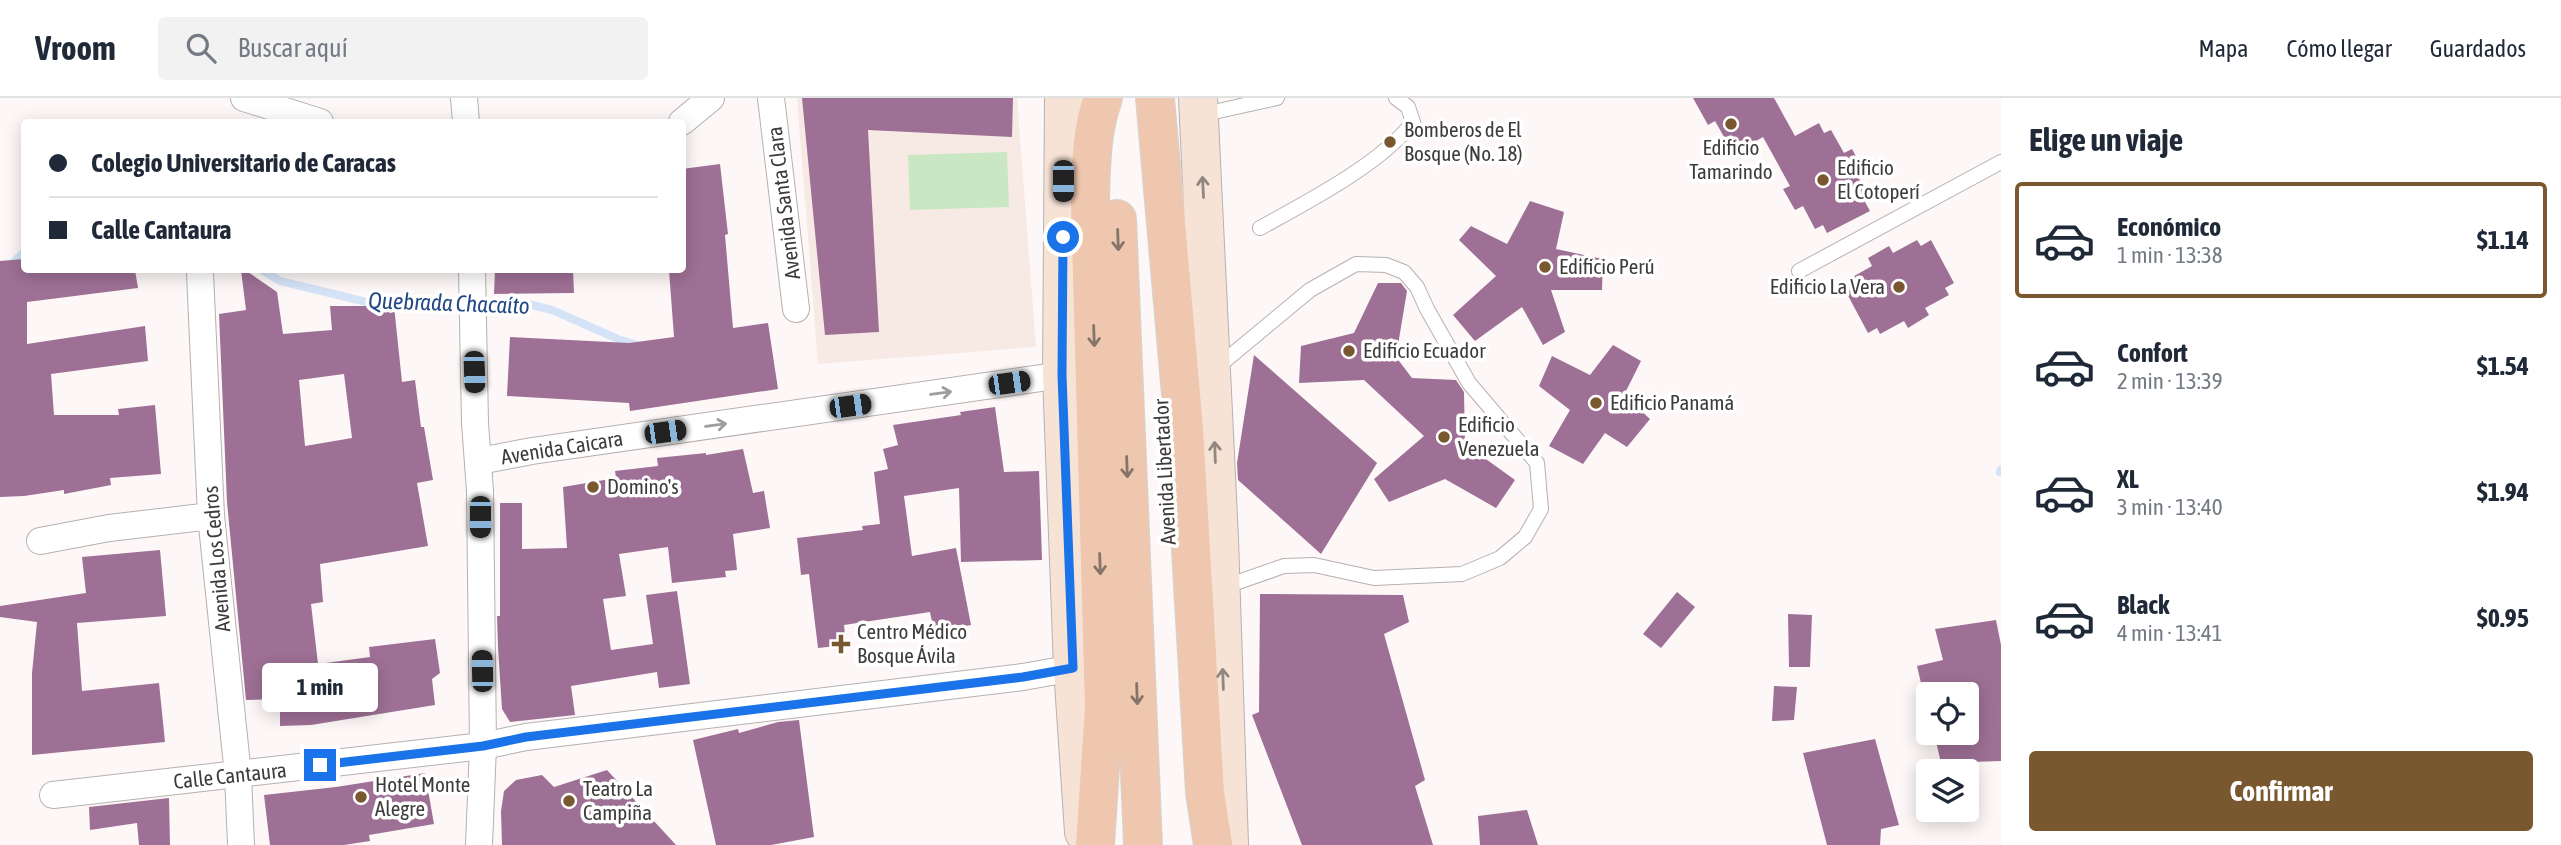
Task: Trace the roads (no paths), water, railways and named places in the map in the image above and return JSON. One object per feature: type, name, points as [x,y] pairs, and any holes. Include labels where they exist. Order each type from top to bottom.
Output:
[{"type":"main road","points":[[1064,98],[1062,375],[1073,668],[1084,845]]},
{"type":"main road","points":[[1095,845],[1104,708],[1090,202],[1091,159],[1103,98]]},
{"type":"main road","name":"Avenida Libertador","points":[[1114,98],[1116,208],[1143,845]]},
{"type":"main road","name":"Avenida Libertador","points":[[1146,98],[1148,176],[1186,845]]},
{"type":"main road","points":[[1155,98],[1184,429],[1205,793],[1213,845]]},
{"type":"main road","points":[[1199,107],[1212,371],[1229,845]]},
{"type":"street","points":[[244,98],[310,119]]},
{"type":"street","points":[[464,98],[466,119]]},
{"type":"street","points":[[686,119],[711,98]]},
{"type":"street","name":"Avenida Santa Clara","points":[[771,98],[796,309]]},
{"type":"street","points":[[471,273],[475,423],[479,461],[483,746],[480,845]]},
{"type":"street","name":"Avenida Los Cedros","points":[[200,274],[211,516],[238,775],[241,845]]},
{"type":"street","name":"Avenida Caicara","points":[[479,461],[532,451],[1062,375]]},
{"type":"street","points":[[40,541],[109,528],[211,516]]},
{"type":"street","name":"Calle Cantaura","points":[[53,795],[483,746],[526,737],[995,680],[1073,668]]},
{"type":"lane","points":[[1199,107],[1277,98]]},
{"type":"lane","points":[[1260,228],[1320,195],[1399,139],[1413,122],[1408,107],[1396,98]]},
{"type":"lane","points":[[1799,271],[2001,162]]},
{"type":"lane","points":[[1212,371],[1310,290],[1356,264],[1386,265],[1405,272],[1417,287],[1469,383],[1537,463],[1541,509],[1525,537],[1500,558],[1462,574],[1374,578],[1314,565],[1284,566],[1220,588]]},
{"type":"waterway","name":"Quebrada Chacaíto","points":[[0,275],[21,255]]},
{"type":"waterway","name":"Quebrada Chacaíto","points":[[267,273],[280,281],[379,305],[447,306],[520,302],[552,310],[640,346]]},
{"type":"place","name":"Edificio Tamarindo","points":[[1731,124]]},
{"type":"place","name":"Bomberos de El Bosque (No. 18)","points":[[1390,142]]},
{"type":"place","name":"Edificio El Cotoperí","points":[[1823,180]]},
{"type":"place","name":"Edificio Perú","points":[[1545,267]]},
{"type":"place","name":"Edificio La Vera","points":[[1899,287]]},
{"type":"place","name":"Edificio Ecuador","points":[[1349,351]]},
{"type":"place","name":"Edificio Panamá","points":[[1596,403]]},
{"type":"place","name":"Edificio Venezuela","points":[[1444,437]]},
{"type":"place","name":"Domino's","points":[[593,487]]},
{"type":"place","name":"Centro Médico Bosque Ávila","points":[[841,644]]},
{"type":"place","name":"Hotel Monte Alegre","points":[[361,797]]},
{"type":"place","name":"Teatro La Campiña","points":[[569,801]]}]
